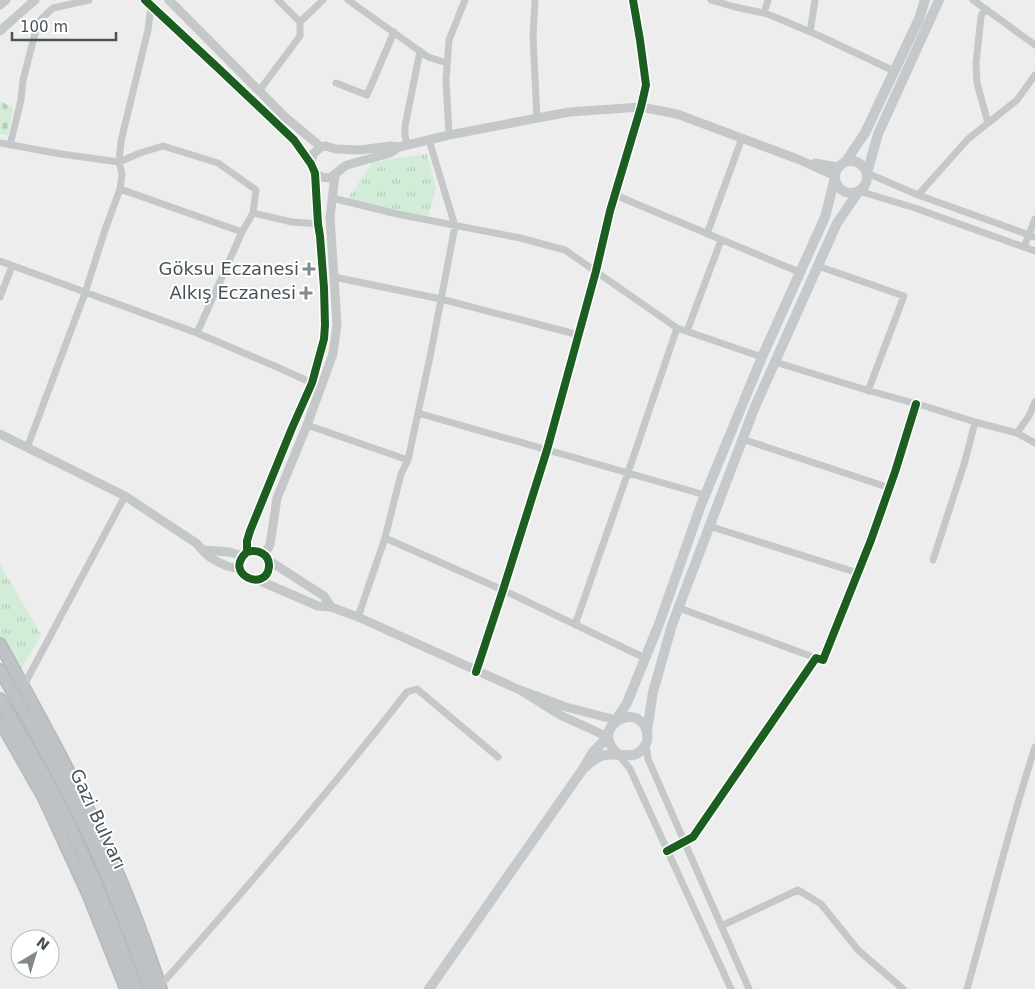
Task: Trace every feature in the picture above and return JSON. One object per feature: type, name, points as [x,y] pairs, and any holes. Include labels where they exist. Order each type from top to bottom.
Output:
[{"type":"highway","points":[[0,644],[93,818],[144,938],[157,988]]},
{"type":"highway","name":"Gazi Bulvarı","points":[[0,670],[40,740],[94,846],[130,934],[157,988]]},
{"type":"highway","name":"Gazi Bulvarı","points":[[0,699],[58,802],[84,857],[120,941],[136,989]]},
{"type":"highway","points":[[0,721],[44,798],[88,894],[126,989]]},
{"type":"main road","points":[[618,754],[610,744],[609,730],[627,703],[659,624],[705,495],[762,357],[825,217],[838,171],[864,132],[919,19],[925,0]]},
{"type":"main road","points":[[583,769],[601,756],[618,754],[631,756],[638,754],[646,744],[653,692],[672,625],[754,408],[836,223],[866,183],[867,172],[878,134],[939,0]]},
{"type":"main road","points":[[838,171],[856,162],[867,172]]},
{"type":"main road","points":[[838,171],[836,183],[843,191],[849,193],[859,191]]},
{"type":"main road","points":[[616,720],[628,717],[634,718],[640,721],[647,731]]},
{"type":"main road","points":[[429,989],[593,752],[608,737]]},
{"type":"street","points":[[0,5],[6,0]]},
{"type":"street","points":[[0,31],[35,0]]},
{"type":"street","points":[[10,145],[21,100],[23,80],[38,22],[54,8],[89,0]]},
{"type":"street","points":[[169,0],[258,91],[321,147]]},
{"type":"street","points":[[258,91],[300,36],[300,22],[278,0]]},
{"type":"street","points":[[300,22],[323,0]]},
{"type":"street","points":[[348,0],[428,57],[447,63]]},
{"type":"street","points":[[449,135],[446,80],[449,40],[465,0]]},
{"type":"street","points":[[535,0],[533,37],[536,118]]},
{"type":"street","points":[[476,672],[504,590],[547,450],[596,271],[614,195],[641,107],[646,85],[633,0]]},
{"type":"street","points":[[711,0],[737,4],[764,13],[894,71]]},
{"type":"street","points":[[764,13],[768,0]]},
{"type":"street","points":[[810,32],[815,0]]},
{"type":"street","points":[[973,0],[1035,44]]},
{"type":"street","points":[[27,448],[85,293],[120,190],[122,174],[119,162],[121,141],[148,30],[148,3]]},
{"type":"street","points":[[148,3],[294,140],[311,164]]},
{"type":"street","points":[[986,9],[981,17],[976,63],[976,84],[988,123]]},
{"type":"street","points":[[336,83],[367,95],[394,32]]},
{"type":"street","points":[[403,146],[420,51]]},
{"type":"street","points":[[918,195],[968,139],[1017,100],[1035,75]]},
{"type":"street","points":[[403,146],[390,153],[347,165],[330,178],[324,178],[312,169],[311,158],[313,154],[316,150],[326,146],[336,149],[360,150],[403,146],[449,135],[569,112],[641,107],[677,114],[800,160],[838,171]]},
{"type":"street","points":[[707,234],[742,138]]},
{"type":"street","points":[[358,617],[385,538],[401,474],[408,460],[455,226],[429,140]]},
{"type":"street","points":[[0,143],[119,162],[163,146],[218,163],[256,190],[253,213],[242,232],[197,333]]},
{"type":"street","points":[[336,149],[342,158],[341,168]]},
{"type":"street","points":[[867,172],[918,195],[1032,235]]},
{"type":"street","points":[[315,173],[324,288],[324,339],[312,383],[250,531],[245,554],[240,562],[242,573],[246,578],[258,580],[318,606],[331,607],[358,617],[476,672],[520,690],[566,707],[616,720]]},
{"type":"street","points":[[258,580],[264,577],[269,566],[266,558],[270,545],[277,498],[334,354],[337,324],[330,217],[334,176]]},
{"type":"street","points":[[120,190],[242,232]]},
{"type":"street","points":[[859,191],[915,208],[1035,251]]},
{"type":"street","points":[[614,195],[799,272]]},
{"type":"street","points":[[332,198],[397,214],[520,238],[564,250],[677,328],[762,357]]},
{"type":"street","points":[[253,213],[292,222],[318,224]]},
{"type":"street","points":[[1024,247],[1032,235],[1035,220]]},
{"type":"street","points":[[687,331],[721,240]]},
{"type":"street","points":[[0,261],[197,333],[312,383]]},
{"type":"street","points":[[0,297],[12,266]]},
{"type":"street","points":[[818,266],[904,296],[868,390]]},
{"type":"street","points":[[334,277],[441,299],[579,335]]},
{"type":"street","points":[[575,624],[677,328]]},
{"type":"street","points":[[775,362],[1017,433],[1035,443]]},
{"type":"street","points":[[1017,433],[1035,402]]},
{"type":"street","points":[[679,608],[823,660],[890,488],[916,404]]},
{"type":"street","points":[[418,413],[705,495]]},
{"type":"street","points":[[933,560],[965,461],[975,422]]},
{"type":"street","points":[[307,425],[408,460]]},
{"type":"street","points":[[0,434],[124,496],[196,544],[210,557],[229,566],[240,568]]},
{"type":"street","points":[[742,439],[890,488]]},
{"type":"street","points":[[23,687],[124,496]]},
{"type":"street","points":[[709,526],[858,572]]},
{"type":"street","points":[[385,538],[504,590],[645,658]]},
{"type":"street","points":[[204,550],[245,554],[253,551],[259,552],[324,596],[331,607]]},
{"type":"street","points":[[667,851],[693,836],[816,658]]},
{"type":"street","points":[[157,988],[214,926],[363,749],[407,692],[416,689],[498,757]]},
{"type":"street","points":[[520,690],[560,715],[608,737]]},
{"type":"street","points":[[646,744],[648,759],[749,989]]},
{"type":"street","points":[[967,989],[1019,797],[1035,747]]},
{"type":"street","points":[[618,754],[630,769],[731,989]]},
{"type":"street","points":[[721,926],[798,890],[821,904],[858,950],[903,989]]},
{"type":"green space","points":[[0,101],[13,108],[8,135],[0,134]]},
{"type":"green space","points":[[427,154],[436,188],[428,217],[346,201],[373,162]]},
{"type":"green space","points":[[0,564],[41,635],[18,674],[0,642]]},
{"type":"cycle path","points":[[145,0],[294,140],[315,173],[324,288],[324,339],[312,383],[250,531],[247,541],[247,552],[241,560],[239,567],[242,573],[248,577],[261,579],[266,575],[269,567],[268,559],[259,552],[247,552]]},
{"type":"cycle path","points":[[476,672],[547,450],[596,271],[610,211],[641,107],[646,85],[633,0]]},
{"type":"cycle path","points":[[667,851],[693,837],[816,658],[823,660],[871,540],[916,404]]},
{"type":"place","name":"Göksu Eczanesi","points":[[309,269]]},
{"type":"place","name":"Alkış Eczanesi","points":[[306,293]]}]
